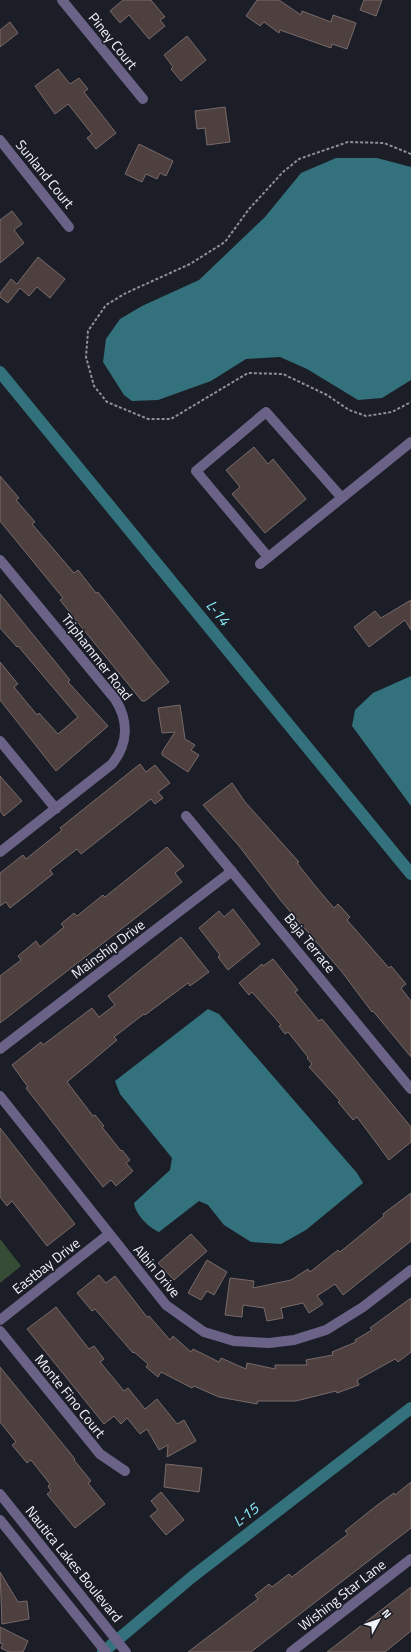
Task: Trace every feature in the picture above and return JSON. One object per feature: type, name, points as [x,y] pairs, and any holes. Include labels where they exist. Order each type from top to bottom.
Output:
[{"type":"street","name":"Piney Court","points":[[62,0],[143,99]]},
{"type":"street","name":"Sunland Court","points":[[0,140],[69,226]]},
{"type":"street","points":[[342,498],[266,412],[196,471],[264,560],[342,498],[411,442]]},
{"type":"street","name":"Triphammer Road","points":[[0,560],[115,699],[123,715],[125,732],[124,741],[117,757],[105,770],[0,852]]},
{"type":"street","points":[[0,741],[56,809]]},
{"type":"street","name":"Baja Terrace","points":[[186,816],[411,1089]]},
{"type":"street","name":"Mainship Drive","points":[[0,1049],[232,871]]},
{"type":"street","name":"Albin Drive","points":[[0,1096],[166,1305],[204,1332],[234,1341],[270,1343],[294,1340],[326,1330],[364,1307],[411,1270]]},
{"type":"street","name":"Eastbay Drive","points":[[0,1320],[109,1234]]},
{"type":"street","name":"Monte Fino Court","points":[[0,1331],[100,1454],[125,1471]]},
{"type":"street","name":"Nautica Lakes Boulevard","points":[[0,1494],[126,1652]]},
{"type":"street","points":[[0,1520],[106,1652]]},
{"type":"street","name":"Wishing Star Lane","points":[[291,1652],[411,1559]]},
{"type":"path","points":[[411,154],[384,143],[348,142],[299,159],[283,172],[249,209],[225,242],[190,264],[126,293],[106,305],[88,330],[86,357],[94,386],[107,402],[148,419],[171,419],[248,372],[283,374],[327,395],[349,410],[366,416],[392,412],[411,402]]},
{"type":"green space","points":[[0,1239],[21,1266],[0,1283]]},
{"type":"water","points":[[336,158],[377,158],[411,167],[411,380],[382,398],[358,400],[307,369],[280,357],[246,359],[211,381],[158,400],[132,401],[124,395],[103,362],[106,339],[120,319],[142,306],[199,280],[265,217],[301,173]]},
{"type":"water","points":[[411,676],[411,806],[352,726],[355,710],[373,693]]},
{"type":"water","points":[[208,1009],[219,1014],[357,1173],[363,1183],[306,1230],[281,1244],[251,1242],[224,1225],[208,1205],[199,1201],[159,1232],[143,1220],[135,1207],[134,1203],[170,1170],[172,1158],[120,1094],[115,1081]]},
{"type":"building","points":[[123,0],[151,0],[165,17],[160,20],[165,26],[149,39],[129,15],[120,23],[110,11]]},
{"type":"building","points":[[257,0],[279,0],[301,15],[302,11],[331,22],[333,15],[356,23],[347,49],[332,44],[331,48],[280,30],[279,33],[264,22],[260,26],[246,16]]},
{"type":"building","points":[[364,0],[382,0],[376,16],[360,10]]},
{"type":"building","points":[[10,22],[18,33],[0,47],[0,30]]},
{"type":"building","points":[[187,36],[206,60],[181,81],[171,69],[173,67],[164,55]]},
{"type":"building","points":[[58,69],[70,84],[79,78],[88,89],[84,92],[116,133],[96,149],[87,138],[92,134],[68,104],[55,114],[35,86]]},
{"type":"building","points":[[225,107],[230,142],[207,145],[205,128],[197,129],[195,111]]},
{"type":"building","points":[[139,144],[173,161],[166,176],[160,173],[157,179],[146,174],[142,182],[125,174]]},
{"type":"building","points":[[12,211],[22,224],[14,230],[24,243],[0,263],[0,220]]},
{"type":"building","points":[[38,257],[65,279],[50,298],[37,287],[29,296],[20,288],[8,303],[0,297],[0,293],[11,279],[17,284]]},
{"type":"building","points":[[254,447],[268,464],[273,459],[306,499],[265,533],[232,494],[240,487],[226,470]]},
{"type":"building","points":[[0,476],[19,498],[16,500],[35,522],[32,524],[74,573],[78,570],[96,593],[98,592],[169,682],[145,701],[142,701],[87,634],[60,600],[63,598],[0,521]]},
{"type":"building","points":[[0,594],[70,680],[68,682],[108,726],[56,771],[0,700],[0,662],[18,684],[14,687],[37,715],[39,713],[58,734],[78,717],[18,646],[17,647],[0,628]]},
{"type":"building","points":[[411,600],[411,630],[405,620],[369,647],[354,627],[375,611],[381,618]]},
{"type":"building","points":[[180,705],[185,739],[195,745],[191,750],[199,755],[188,772],[162,755],[162,752],[175,732],[162,733],[158,708]]},
{"type":"building","points":[[140,764],[146,772],[155,765],[170,783],[158,792],[163,798],[155,804],[151,799],[81,854],[77,849],[50,870],[53,874],[10,908],[6,902],[0,906],[0,873],[23,855],[26,859],[62,830],[60,828]]},
{"type":"building","points":[[0,776],[22,801],[4,816],[0,811]]},
{"type":"building","points":[[232,783],[245,802],[299,862],[297,863],[334,908],[338,904],[350,917],[347,920],[389,968],[391,966],[406,984],[401,988],[411,1001],[411,1057],[373,1011],[372,1012],[342,972],[282,902],[239,846],[203,805]]},
{"type":"building","points":[[167,847],[184,866],[175,873],[182,882],[0,1023],[0,976],[21,960],[18,956],[36,941],[40,947],[64,927],[61,924],[74,913],[77,916],[103,895],[105,897]]},
{"type":"building","points":[[233,909],[260,944],[228,970],[218,957],[220,955],[199,928],[219,911],[224,917]]},
{"type":"building","points":[[181,937],[209,972],[190,986],[188,983],[114,1037],[117,1040],[67,1082],[93,1116],[95,1115],[104,1126],[102,1127],[121,1151],[122,1150],[130,1160],[126,1163],[133,1171],[116,1186],[111,1180],[103,1187],[26,1088],[28,1087],[12,1065],[41,1042],[43,1045],[92,1008],[99,1017],[115,1005],[108,996]]},
{"type":"building","points":[[273,959],[298,990],[295,992],[319,1021],[322,1019],[411,1127],[411,1142],[389,1160],[357,1117],[353,1120],[338,1102],[340,1101],[309,1067],[312,1064],[307,1058],[308,1057],[288,1032],[285,1034],[279,1026],[281,1025],[252,992],[249,995],[239,983],[262,964],[263,966]]},
{"type":"building","points":[[0,1128],[75,1224],[47,1246],[12,1201],[7,1206],[0,1197]]},
{"type":"building","points":[[411,1193],[411,1241],[343,1295],[335,1284],[317,1296],[323,1304],[309,1313],[303,1303],[281,1308],[283,1318],[267,1321],[264,1308],[243,1305],[242,1317],[225,1315],[230,1278],[254,1281],[253,1288],[291,1280],[308,1269],[310,1272],[338,1250],[340,1252],[384,1216],[383,1214]]},
{"type":"building","points":[[191,1234],[207,1251],[174,1280],[158,1263]]},
{"type":"building","points":[[207,1260],[227,1272],[214,1295],[207,1291],[201,1300],[188,1293]]},
{"type":"building","points":[[99,1275],[106,1283],[115,1276],[147,1317],[149,1316],[170,1340],[173,1336],[191,1352],[193,1349],[219,1362],[221,1358],[246,1369],[247,1363],[275,1369],[275,1365],[307,1365],[306,1360],[333,1355],[332,1352],[356,1342],[355,1340],[372,1330],[370,1328],[411,1298],[411,1352],[398,1362],[395,1359],[357,1380],[359,1385],[337,1393],[336,1391],[296,1401],[258,1401],[257,1404],[219,1397],[194,1386],[192,1388],[161,1372],[158,1377],[146,1367],[148,1364],[134,1352],[133,1353],[95,1309],[92,1311],[77,1293]]},
{"type":"building","points":[[56,1307],[89,1349],[94,1346],[104,1359],[100,1362],[124,1391],[128,1388],[145,1409],[157,1399],[177,1424],[184,1420],[196,1441],[167,1457],[168,1445],[159,1450],[147,1429],[140,1434],[127,1418],[121,1424],[114,1416],[104,1424],[27,1329]]},
{"type":"building","points":[[0,1367],[75,1459],[74,1460],[91,1481],[88,1483],[105,1504],[75,1528],[47,1494],[51,1491],[48,1486],[50,1484],[31,1460],[27,1463],[12,1445],[16,1442],[0,1422]]},
{"type":"building","points":[[166,1464],[202,1468],[199,1492],[164,1487]]},
{"type":"building","points":[[411,1482],[411,1528],[251,1652],[188,1652],[258,1599],[255,1595],[269,1584],[272,1587],[289,1574],[292,1577],[348,1534],[345,1531],[376,1506],[394,1493],[395,1495]]},
{"type":"building","points":[[161,1492],[184,1520],[166,1535],[150,1516],[158,1510],[151,1501]]},
{"type":"building","points":[[0,1572],[18,1602],[27,1601],[29,1619],[2,1624]]},
{"type":"building","points":[[411,1587],[411,1631],[385,1652],[327,1652]]},
{"type":"building","points":[[0,1627],[28,1641],[23,1652],[9,1652],[1,1648],[3,1644],[0,1643]]},
{"type":"waterway","name":"L-14","points":[[0,372],[411,874]]},
{"type":"waterway","name":"L-15","points":[[103,1652],[192,1577],[411,1408]]}]
